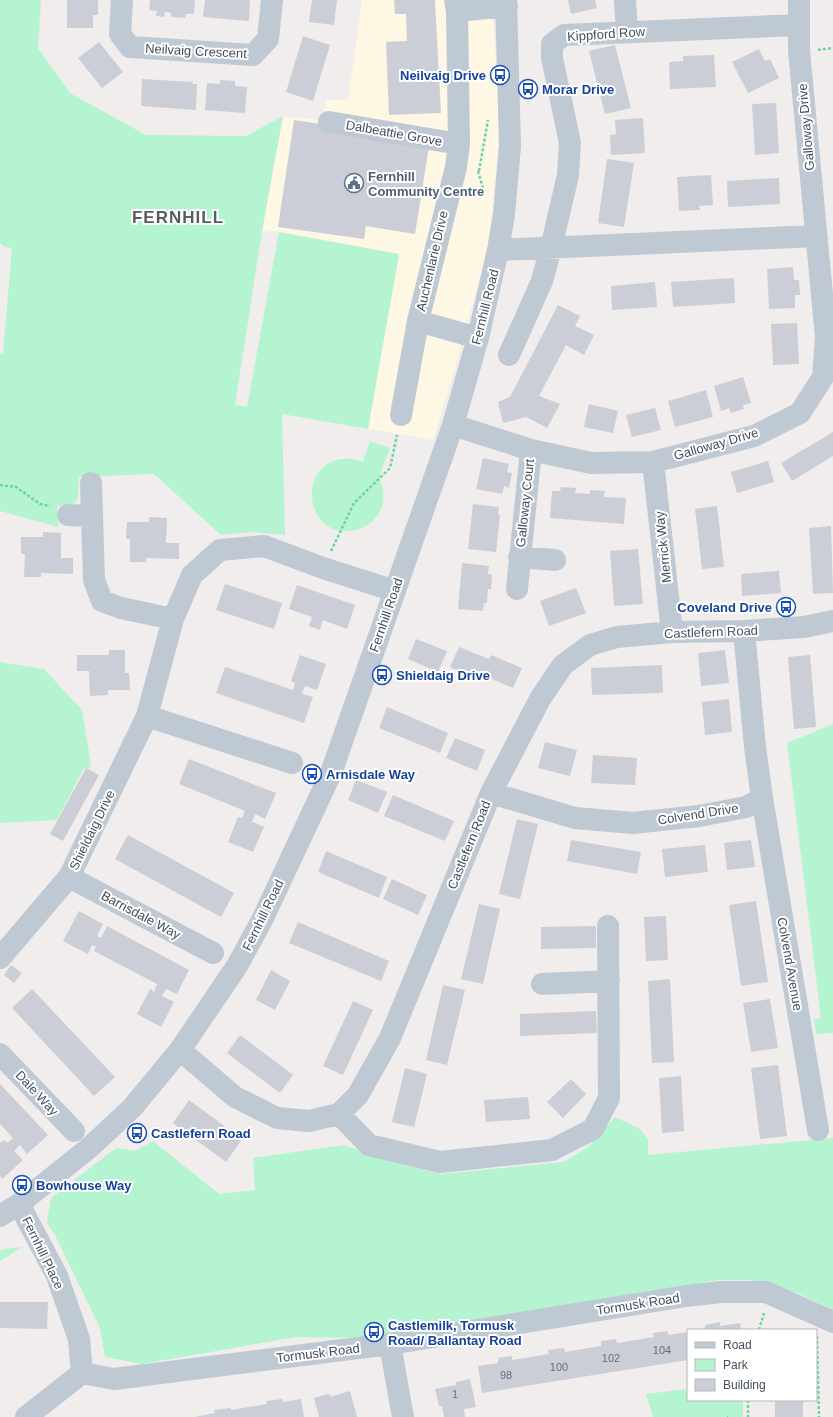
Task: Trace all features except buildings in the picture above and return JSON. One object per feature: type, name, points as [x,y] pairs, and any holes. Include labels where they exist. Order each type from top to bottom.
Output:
[{"type":"street","name":"Neilvaig Crescent","points":[[122,0],[120,34],[130,47],[253,55],[268,39],[272,0]]},
{"type":"street","points":[[625,0],[626,32]]},
{"type":"street","name":"Galloway Drive","points":[[453,425],[531,450],[591,463],[653,462],[754,436],[800,413],[823,377],[826,337],[799,51],[799,0]]},
{"type":"street","name":"Auchenlarie Drive","points":[[401,414],[418,321],[456,167],[460,144],[456,5],[507,3]]},
{"type":"street","name":"Fernhill Road","points":[[0,1216],[19,1204],[90,1148],[132,1108],[180,1050],[237,966],[262,920],[331,773],[453,425],[478,338],[498,250],[504,214],[510,146],[507,3]]},
{"type":"street","name":"Kippford Row","points":[[551,248],[568,175],[570,143],[552,58],[552,44],[564,35],[798,25]]},
{"type":"street","name":"Dalbeattie Grove","points":[[329,122],[460,144]]},
{"type":"street","points":[[498,250],[816,236]]},
{"type":"street","points":[[509,355],[542,281],[551,248]]},
{"type":"street","name":"Auchenlarie Drive","points":[[418,321],[478,338]]},
{"type":"street","name":"Galloway Court","points":[[517,589],[519,557],[531,450]]},
{"type":"street","name":"Merrick Way","points":[[653,462],[672,632]]},
{"type":"street","points":[[91,484],[94,580],[102,601],[121,608],[173,619]]},
{"type":"street","points":[[68,515],[92,516]]},
{"type":"street","name":"Shieldaig Drive","points":[[0,958],[69,878],[147,716],[173,619],[192,574],[220,550],[264,546],[323,568],[395,591]]},
{"type":"street","name":"Galloway Court","points":[[519,557],[556,560]]},
{"type":"street","name":"Castlefern Road","points":[[339,1114],[358,1095],[390,1038],[491,793],[540,699],[563,665],[590,645],[617,637],[672,632],[744,631],[804,627],[833,621]]},
{"type":"street","points":[[744,631],[755,747],[762,798]]},
{"type":"street","points":[[147,716],[292,763]]},
{"type":"street","name":"Colvend Drive","points":[[491,793],[575,818],[633,823],[706,815],[746,807],[762,798]]},
{"type":"street","name":"Colvend Avenue","points":[[762,798],[818,1130]]},
{"type":"street","name":"Barrisdale Way","points":[[69,878],[213,953]]},
{"type":"street","points":[[180,1050],[235,1097],[277,1118],[308,1121],[339,1114],[369,1145],[440,1162],[552,1150],[593,1129],[609,1098],[608,926]]},
{"type":"street","points":[[542,984],[609,981]]},
{"type":"street","name":"Dale Way","points":[[0,1054],[74,1131]]},
{"type":"street","name":"Fernhill Place","points":[[19,1204],[57,1276],[79,1338],[82,1373]]},
{"type":"street","name":"Tormusk Road","points":[[82,1373],[114,1379],[390,1344],[678,1297],[721,1292],[766,1292],[825,1318]]},
{"type":"street","points":[[390,1344],[403,1417]]},
{"type":"street","points":[[26,1417],[82,1373]]},
{"type":"path","points":[[456,167],[479,171],[490,214],[504,214]]},
{"type":"path","points":[[323,568],[354,504],[390,468],[401,414]]},
{"type":"path","points":[[0,485],[16,487],[40,504],[62,509],[68,515]]},
{"type":"path","points":[[819,1417],[825,1318]]},
{"type":"path","points":[[748,1401],[748,1417]]},
{"type":"shaded area","points":[[362,0],[492,0],[500,127],[489,244],[453,375],[433,440],[368,429],[399,254],[279,232],[262,231],[283,116],[325,121],[325,100],[348,100]]},
{"type":"green space","points":[[0,0],[41,0],[38,48],[70,93],[146,135],[246,136],[283,116],[262,231],[235,405],[247,407],[279,232],[399,254],[368,429],[282,414],[285,535],[252,532],[221,535],[154,474],[79,477],[78,499],[73,504],[57,506],[58,527],[0,511],[0,353],[3,353],[12,248],[5,247],[0,243]]},
{"type":"green space","points":[[370,441],[390,448],[380,477],[383,489],[383,501],[379,513],[372,522],[362,528],[355,530],[337,530],[323,523],[315,511],[312,496],[314,482],[321,469],[334,461],[352,459],[363,462]]},
{"type":"green space","points":[[0,662],[44,669],[82,710],[91,765],[89,768],[84,768],[57,820],[0,823]]},
{"type":"green space","points":[[833,724],[833,1033],[816,1034],[814,1019],[821,1018],[787,743]]},
{"type":"green space","points":[[615,1117],[640,1129],[648,1139],[648,1155],[833,1138],[833,1310],[800,1294],[749,1280],[719,1280],[365,1338],[296,1337],[142,1364],[105,1357],[100,1328],[55,1235],[47,1223],[51,1198],[116,1148],[135,1151],[153,1141],[219,1194],[255,1190],[253,1158],[344,1145],[392,1162],[441,1174],[564,1162],[589,1146]]},
{"type":"green space","points":[[22,1247],[0,1261],[0,1251],[4,1249]]},
{"type":"green space","points":[[687,1389],[687,1401],[743,1401],[743,1417],[653,1417],[646,1394]]},
{"type":"place","name":"Neilvaig Drive","points":[[500,75]]},
{"type":"place","name":"Morar Drive","points":[[528,89]]},
{"type":"place","name":"Fernhill Community Centre","points":[[354,183]]},
{"type":"place","name":"Coveland Drive","points":[[786,607]]},
{"type":"place","name":"Shieldaig Drive","points":[[382,675]]},
{"type":"place","name":"Arnisdale Way","points":[[312,774]]},
{"type":"place","name":"Castlefern Road","points":[[137,1133]]},
{"type":"place","name":"Bowhouse Way","points":[[22,1185]]},
{"type":"place","name":"Castlemilk, Tormusk Road/ Ballantay Road","points":[[374,1332]]},
{"type":"district","name":"FERNHILL","points":[[178,217]]}]
